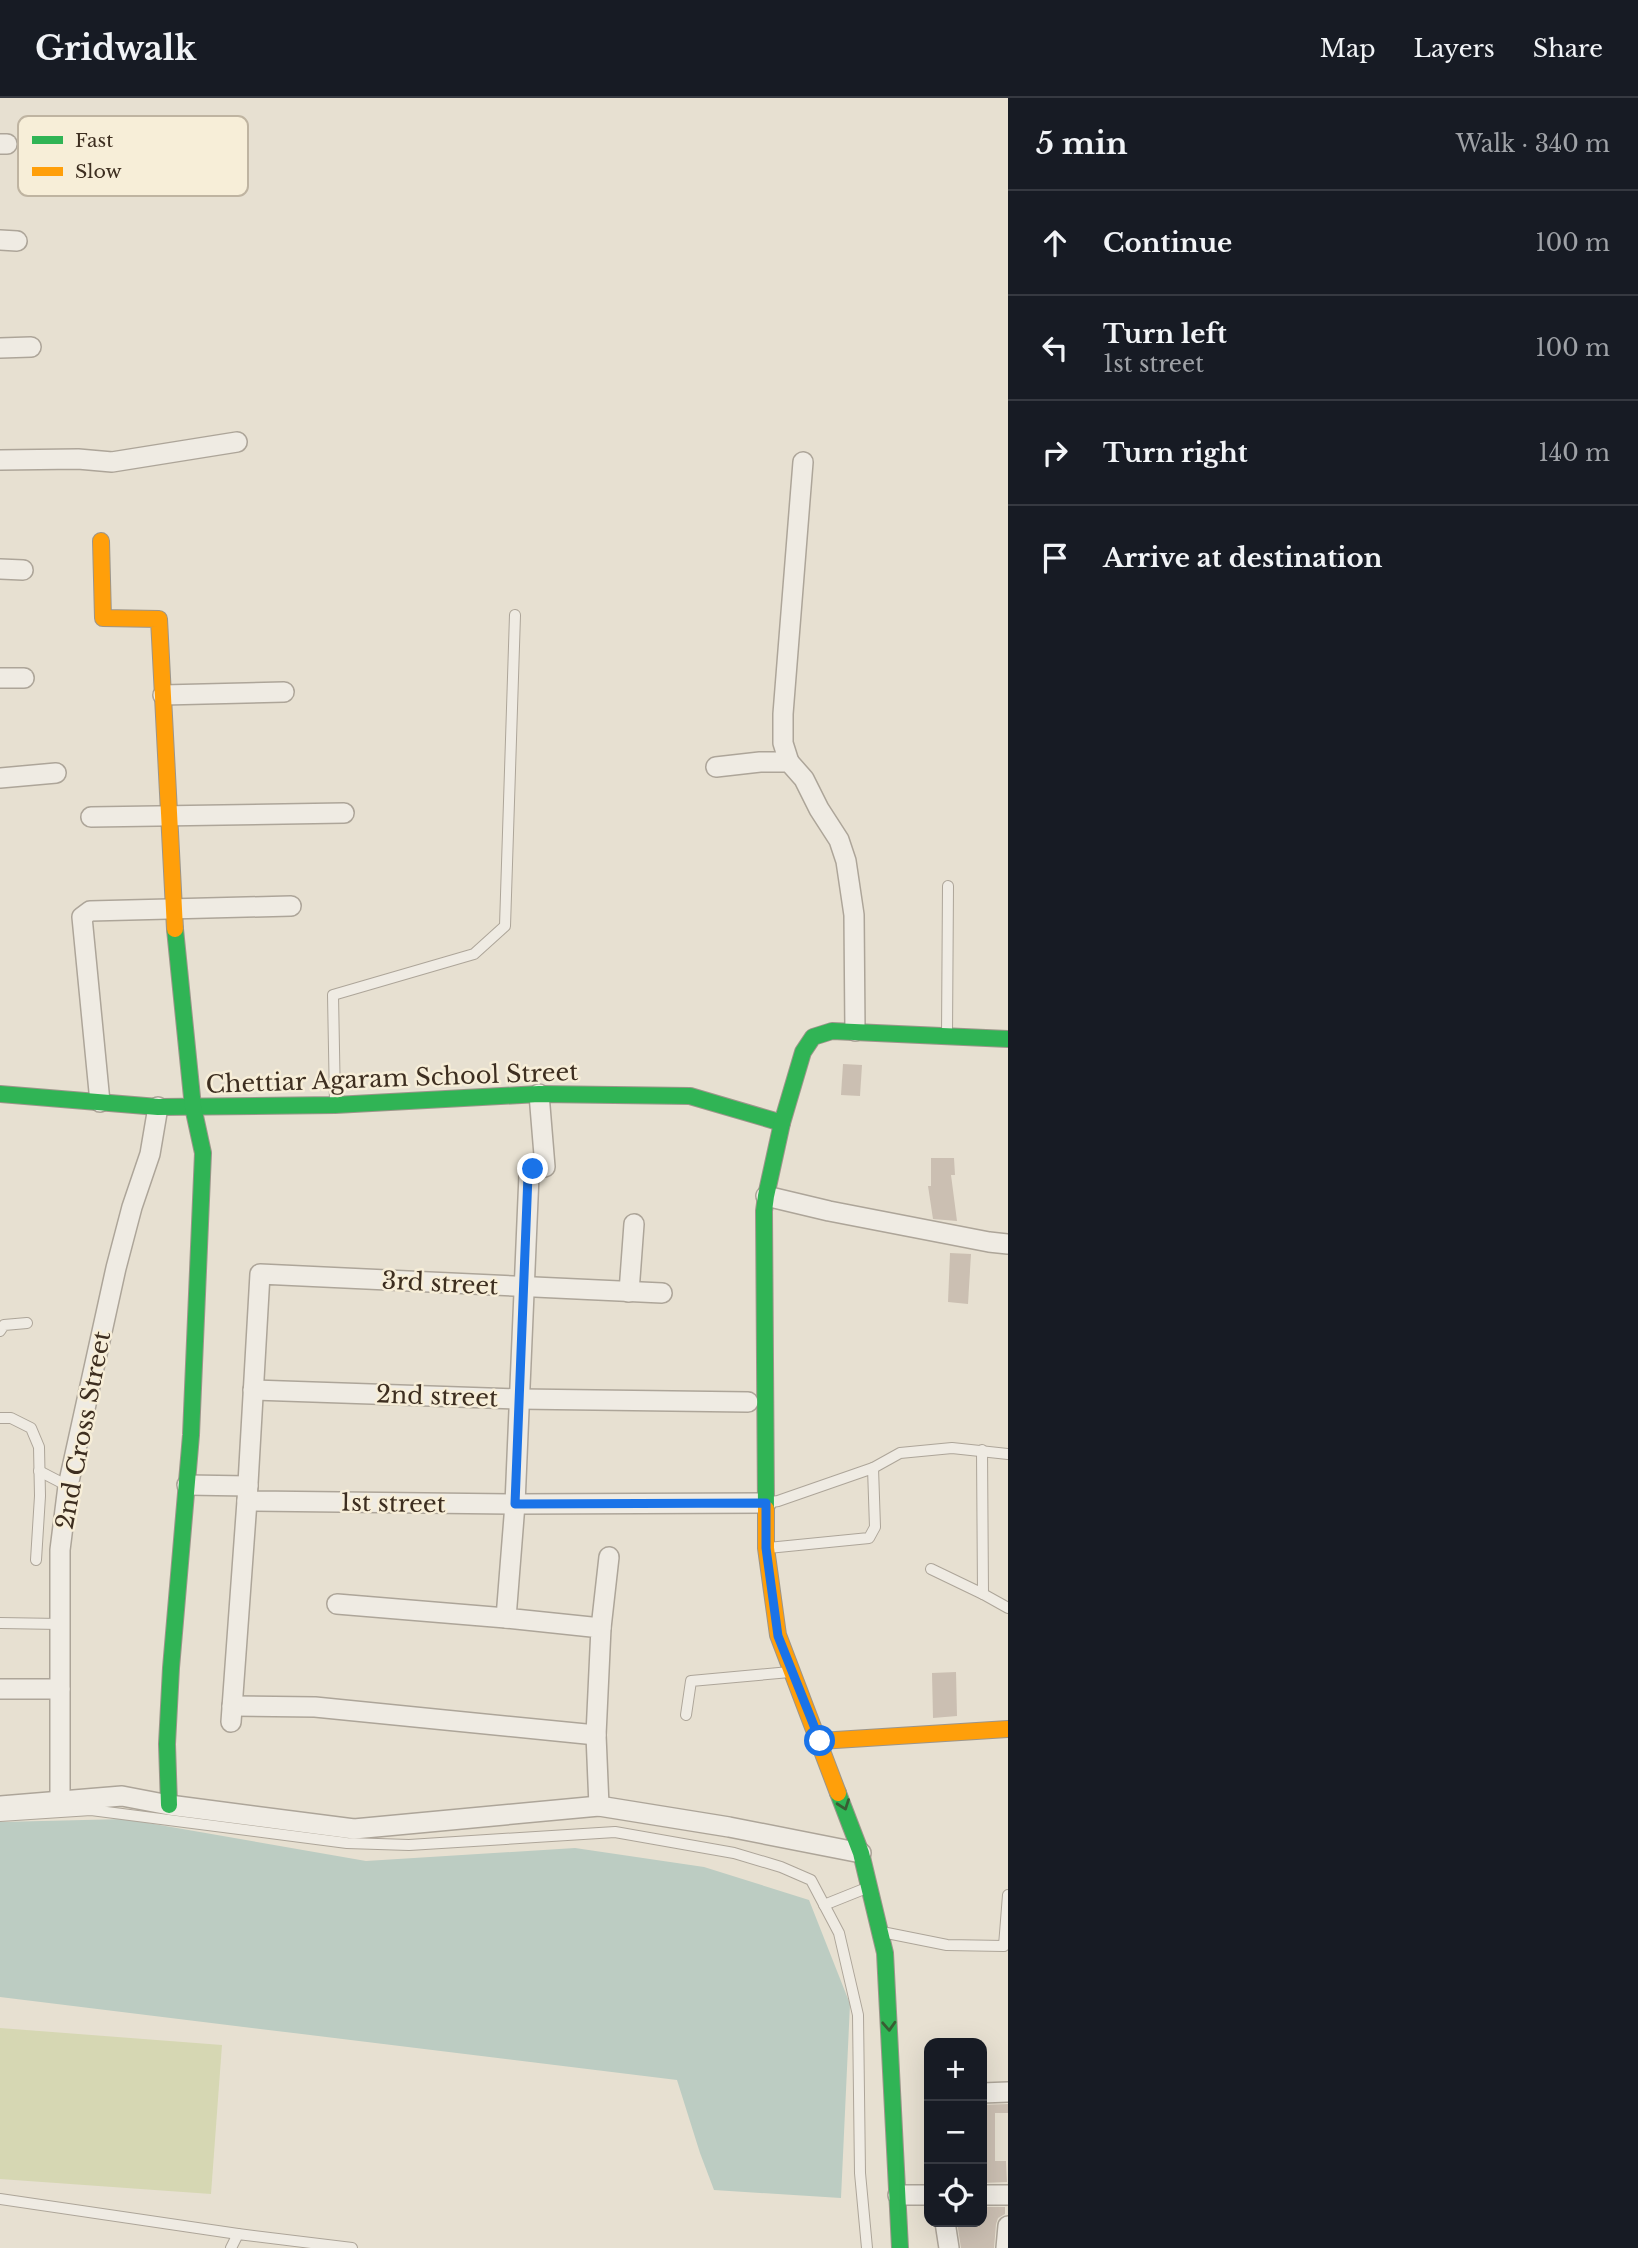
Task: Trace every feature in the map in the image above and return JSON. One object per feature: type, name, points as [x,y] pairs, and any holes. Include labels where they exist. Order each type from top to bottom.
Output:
[{"type":"street","points":[[0,348],[31,347]]},
{"type":"street","points":[[0,460],[78,459],[112,462],[237,442]]},
{"type":"street","points":[[803,462],[783,743],[789,762],[804,779],[839,840],[846,861],[854,915],[855,1031]]},
{"type":"street","points":[[101,541],[103,618],[159,619],[173,908],[193,1107],[203,1153],[187,1485],[167,1744],[169,1805]]},
{"type":"street","points":[[0,569],[23,570]]},
{"type":"street","points":[[0,678],[24,678]]},
{"type":"street","points":[[163,695],[284,692]]},
{"type":"street","points":[[716,767],[789,762]]},
{"type":"street","points":[[0,778],[56,773]]},
{"type":"street","points":[[91,817],[344,813]]},
{"type":"street","points":[[100,1102],[82,917],[90,911],[291,906]]},
{"type":"street","points":[[900,2248],[885,1953],[861,1853],[778,1636],[766,1548],[764,1211],[782,1123],[803,1052],[813,1037],[832,1031],[855,1031],[1008,1039]]},
{"type":"street","name":"Chettiar Agaram School Street","points":[[0,1094],[158,1107],[335,1105],[539,1094],[690,1096],[782,1123]]},
{"type":"street","points":[[506,1618],[515,1504],[528,1175],[533,1169],[545,1167],[539,1094]]},
{"type":"street","name":"2nd Cross Street","points":[[60,1801],[60,1550],[68,1486],[116,1268],[149,1154],[158,1107]]},
{"type":"street","points":[[766,1196],[829,1211],[1008,1244]]},
{"type":"street","points":[[629,1292],[634,1224]]},
{"type":"street","name":"3rd street","points":[[253,1390],[260,1274],[662,1293]]},
{"type":"street","points":[[253,1390],[232,1714],[315,1707],[596,1735]]},
{"type":"street","name":"2nd street","points":[[253,1390],[519,1399],[748,1402]]},
{"type":"street","name":"1st street","points":[[187,1485],[248,1493],[515,1504],[766,1503]]},
{"type":"street","points":[[598,1806],[596,1735],[601,1628],[608,1557]]},
{"type":"street","points":[[337,1604],[601,1628]]},
{"type":"street","points":[[0,1689],[60,1689]]},
{"type":"street","points":[[820,1741],[1008,1729]]},
{"type":"street","points":[[0,1806],[122,1796],[169,1805],[354,1829],[598,1806],[729,1827],[861,1853]]},
{"type":"street","points":[[987,2093],[1008,2092]]},
{"type":"street","points":[[987,2194],[1008,2195]]},
{"type":"street","points":[[898,2195],[924,2195]]},
{"type":"street","points":[[1006,2248],[1008,2226]]},
{"type":"street","points":[[947,2227],[949,2248]]},
{"type":"lane","points":[[335,1105],[333,995],[474,954],[505,926],[515,615]]},
{"type":"lane","points":[[947,1036],[948,886]]},
{"type":"lane","points":[[0,1331],[4,1325],[27,1323]]},
{"type":"lane","points":[[0,1418],[11,1418],[31,1428],[39,1447],[36,1560]]},
{"type":"lane","points":[[766,1503],[873,1468],[900,1453],[952,1448],[1008,1454]]},
{"type":"lane","points":[[982,1450],[983,1594]]},
{"type":"lane","points":[[766,1548],[869,1538],[875,1527],[873,1468]]},
{"type":"lane","points":[[39,1471],[68,1486]]},
{"type":"lane","points":[[931,1569],[1008,1608]]},
{"type":"lane","points":[[0,1623],[60,1624]]},
{"type":"lane","points":[[686,1716],[691,1681],[791,1672]]},
{"type":"lane","points":[[0,1816],[91,1810],[347,1843],[409,1845],[615,1832],[734,1853],[781,1867],[811,1880],[839,1933],[858,2015],[860,2174],[867,2248]]},
{"type":"lane","points":[[824,1905],[869,1887]]},
{"type":"lane","points":[[880,1931],[947,1945],[1004,1946],[1008,1895]]},
{"type":"lane","points":[[0,2199],[352,2248]]},
{"type":"lane","points":[[232,2248],[238,2234]]},
{"type":"green space","points":[[0,2028],[222,2045],[211,2194],[0,2179]]},
{"type":"shaded area","points":[[125,1819],[366,1861],[575,1848],[704,1867],[809,1900],[850,2004],[841,2198],[714,2190],[677,2080],[0,1997],[0,1822]]},
{"type":"building","points":[[843,1064],[862,1065],[860,1096],[841,1095]]},
{"type":"building","points":[[931,1158],[954,1158],[955,1175],[951,1175],[957,1221],[933,1219],[928,1186],[931,1186]]},
{"type":"building","points":[[950,1253],[971,1254],[968,1304],[948,1302]]},
{"type":"building","points":[[956,1672],[957,1716],[933,1718],[932,1673]]},
{"type":"building","points":[[1008,2104],[1008,2113],[995,2113],[995,2161],[1006,2161],[1007,2182],[987,2183],[987,2105]]},
{"type":"building","points":[[987,2207],[1005,2207],[1005,2214],[998,2218],[996,2224],[994,2248],[961,2248],[958,2227],[987,2227]]},
{"type":"traffic: fast","points":[[169,1805],[167,1744],[191,1435],[203,1153],[193,1107],[175,929]]},
{"type":"traffic: fast","points":[[766,1509],[764,1211],[782,1123],[803,1052],[813,1037],[832,1031],[1008,1039]]},
{"type":"traffic: fast","points":[[0,1094],[158,1107],[335,1105],[539,1094],[690,1096],[782,1123]]},
{"type":"traffic: fast","points":[[838,1793],[861,1853],[885,1953],[900,2248]]},
{"type":"traffic: slow","points":[[101,541],[103,618],[159,619],[175,929]]},
{"type":"traffic: slow","points":[[766,1509],[766,1548],[778,1635],[838,1793]]},
{"type":"traffic: slow","points":[[820,1741],[1008,1729]]},
{"type":"route","points":[[533,1169],[528,1175],[515,1504],[766,1503],[766,1548],[778,1636],[820,1741]]}]
